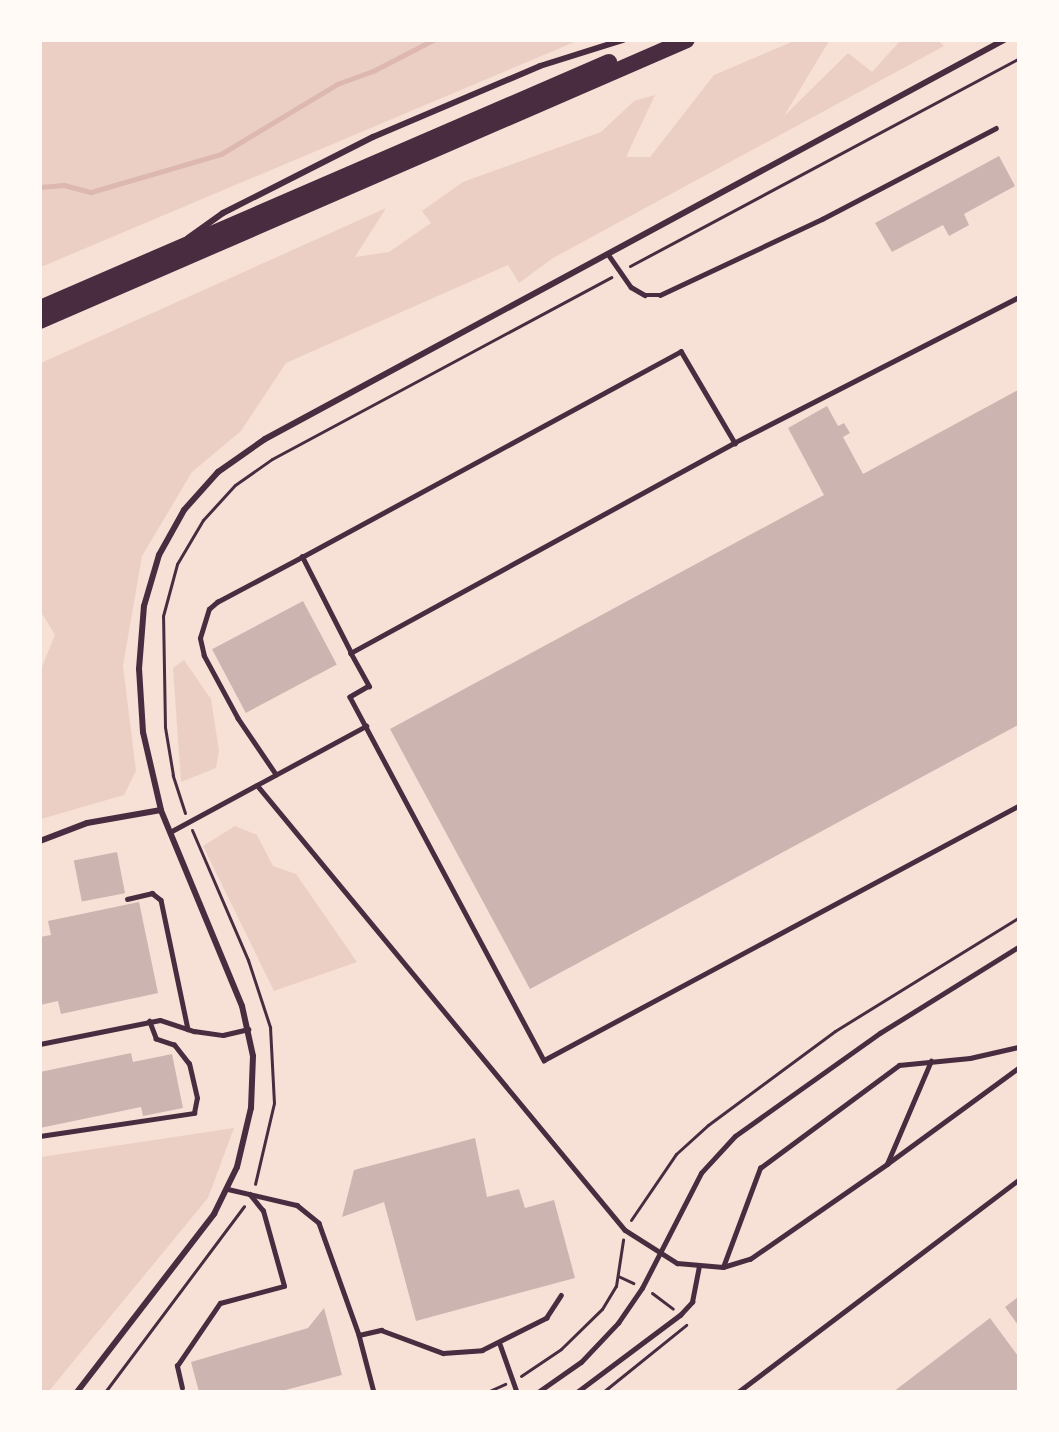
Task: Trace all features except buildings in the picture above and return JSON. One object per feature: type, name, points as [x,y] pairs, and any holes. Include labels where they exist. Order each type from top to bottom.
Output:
[{"type":"highway","points":[[40,308],[659,40]]},
{"type":"highway","points":[[40,321],[687,40]]},
{"type":"street","points":[[179,248],[198,228],[224,213],[373,137],[540,66],[623,40]]},
{"type":"street","points":[[77,1392],[197,1236],[228,1189],[251,1108],[253,1056],[248,1029],[234,984],[161,810],[143,732],[141,636],[152,576],[184,510],[242,453],[1004,40]]},
{"type":"street","points":[[40,841],[87,823],[161,810]]},
{"type":"lane","points":[[608,254],[631,287],[645,295],[660,295],[822,219],[996,128]]},
{"type":"lane","points":[[351,653],[735,443],[1018,298]]},
{"type":"lane","points":[[276,775],[238,719],[204,656],[200,638],[209,609],[217,602],[681,351],[735,443]]},
{"type":"lane","points":[[302,557],[369,686],[350,697],[544,1060],[1018,806]]},
{"type":"lane","points":[[170,832],[366,726]]},
{"type":"lane","points":[[257,785],[626,1230],[660,1256],[699,1267],[723,1267],[768,1249],[1018,1068]]},
{"type":"lane","points":[[127,899],[152,893],[161,900],[188,1029]]},
{"type":"lane","points":[[538,1392],[581,1362],[601,1341],[642,1288],[701,1173],[735,1136],[846,1056],[1018,948]]},
{"type":"lane","points":[[40,1044],[160,1020],[188,1029],[223,1035],[248,1029]]},
{"type":"lane","points":[[40,1136],[194,1113],[197,1098],[189,1064],[174,1045],[156,1039],[149,1021]]},
{"type":"lane","points":[[723,1267],[760,1168],[899,1065],[931,1062],[1018,1047]]},
{"type":"lane","points":[[887,1164],[931,1062]]},
{"type":"lane","points":[[738,1392],[1018,1180]]},
{"type":"lane","points":[[228,1189],[297,1205],[320,1223],[359,1335],[374,1392]]},
{"type":"lane","points":[[182,1388],[177,1366],[220,1303],[284,1287],[263,1211],[250,1195]]},
{"type":"lane","points":[[577,1392],[680,1315],[692,1302],[699,1267]]},
{"type":"lane","points":[[359,1335],[381,1330],[442,1353],[462,1354],[500,1344],[546,1318],[561,1295]]},
{"type":"lane","points":[[500,1344],[517,1392]]},
{"type":"shaded area","points":[[41,40],[577,40],[577,41],[41,267]]},
{"type":"shaded area","points":[[794,41],[829,41],[784,116],[848,53],[872,72],[900,41],[939,41],[944,46],[553,258],[519,283],[508,265],[286,363],[241,431],[192,472],[142,556],[123,666],[136,771],[124,795],[41,819],[41,669],[55,635],[41,612],[41,363],[386,208],[355,257],[389,252],[431,223],[422,211],[463,182],[601,132],[634,101],[655,95],[626,157],[650,157],[714,75]]},
{"type":"shaded area","points":[[184,660],[211,699],[219,751],[216,768],[181,782],[173,668]]},
{"type":"shaded area","points":[[235,826],[257,835],[273,866],[296,874],[357,962],[274,991],[203,846]]},
{"type":"shaded area","points":[[234,1128],[208,1198],[49,1391],[41,1391],[41,1157]]},
{"type":"waterway","points":[[40,187],[64,185],[91,192],[221,154],[337,84],[373,71],[433,40]]}]
